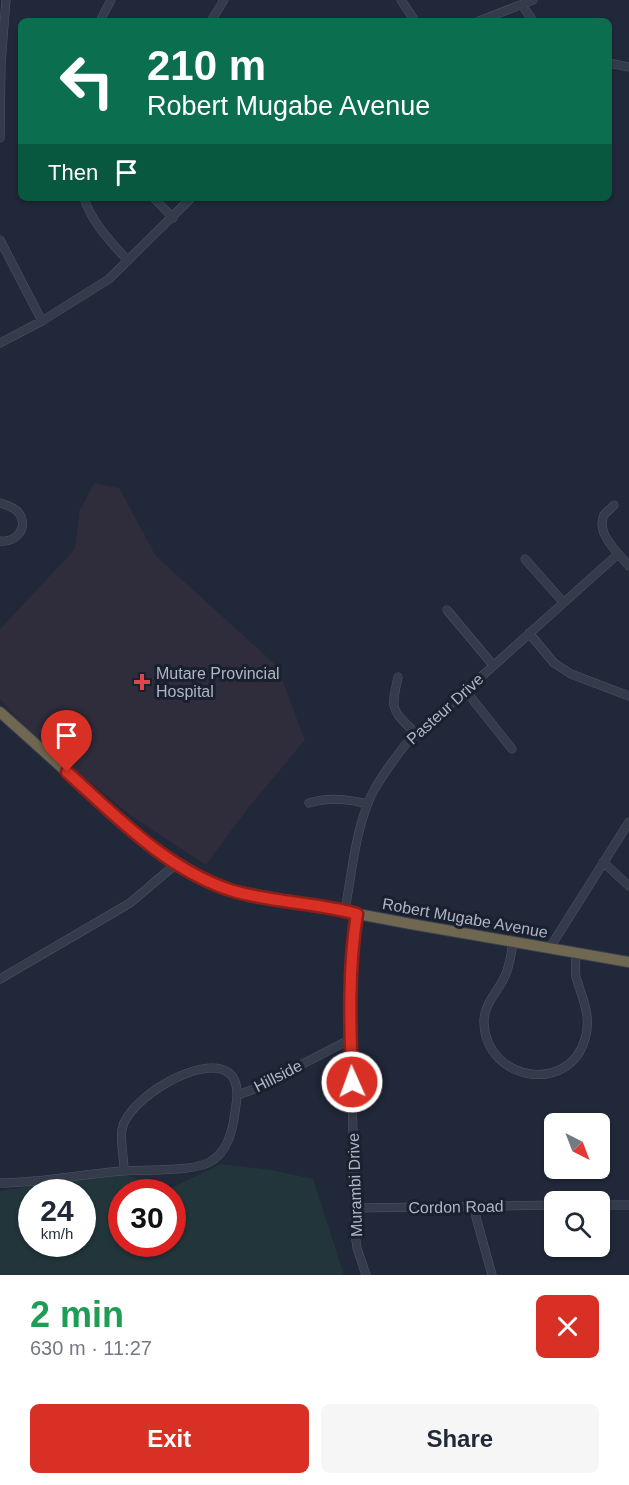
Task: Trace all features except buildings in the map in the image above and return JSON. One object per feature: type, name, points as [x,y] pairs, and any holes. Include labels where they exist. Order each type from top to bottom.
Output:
[{"type":"highway","name":"Robert Mugabe Avenue","points":[[0,712],[127,826],[176,864],[231,890],[629,962]]},
{"type":"street","points":[[0,138],[1,64],[6,0]]},
{"type":"street","points":[[102,18],[111,0]]},
{"type":"street","points":[[213,18],[224,0]]},
{"type":"street","points":[[401,0],[413,18]]},
{"type":"street","points":[[487,18],[533,0]]},
{"type":"street","points":[[522,5],[531,18]]},
{"type":"street","points":[[612,64],[629,67]]},
{"type":"street","points":[[85,201],[88,211],[100,230],[128,261]]},
{"type":"street","points":[[157,201],[173,218]]},
{"type":"street","points":[[0,343],[42,321],[109,279],[188,201]]},
{"type":"street","points":[[0,240],[42,321]]},
{"type":"street","points":[[0,503],[15,509],[20,514],[23,523],[15,539],[8,542],[0,541]]},
{"type":"street","points":[[615,505],[604,516],[602,526],[606,538],[629,566]]},
{"type":"street","name":"Pasteur Drive","points":[[345,910],[363,820],[368,804],[385,771],[416,734],[618,554]]},
{"type":"street","points":[[525,559],[563,603]]},
{"type":"street","points":[[447,610],[494,665]]},
{"type":"street","points":[[529,633],[554,663],[571,674],[629,696]]},
{"type":"street","points":[[398,677],[392,703],[396,714],[416,734]]},
{"type":"street","points":[[465,690],[512,749]]},
{"type":"street","points":[[309,803],[322,799],[348,799],[368,804]]},
{"type":"street","points":[[549,949],[629,822]]},
{"type":"street","points":[[603,862],[629,886]]},
{"type":"street","points":[[0,978],[130,903],[176,864]]},
{"type":"street","name":"Murambi Drive","points":[[357,914],[353,936],[351,1039],[357,1248],[366,1275]]},
{"type":"street","points":[[513,942],[509,967],[504,980],[494,993],[483,1022],[486,1040],[496,1058],[511,1069],[532,1076],[555,1072],[575,1059],[585,1042],[589,1023],[576,974],[576,954]]},
{"type":"street","name":"Hillside","points":[[238,1095],[351,1039]]},
{"type":"street","points":[[0,1183],[22,1183],[124,1170],[173,1169],[212,1161],[228,1142],[234,1123],[238,1095],[236,1083],[231,1074],[219,1068],[209,1068],[182,1075],[151,1092],[133,1109],[122,1129],[124,1170]]},
{"type":"street","points":[[610,1205],[629,1205]]},
{"type":"street","points":[[476,1206],[476,1217],[492,1275]]},
{"type":"street","name":"Cordon Road","points":[[356,1208],[544,1206]]},
{"type":"shaded area","name":"Mutare Provincial Hospital","points":[[94,483],[119,488],[156,556],[277,666],[305,740],[249,807],[206,865],[130,815],[28,731],[0,699],[0,629],[75,549],[79,512]]},
{"type":"green space","points":[[221,1164],[271,1170],[313,1179],[344,1275],[0,1275],[0,1191],[18,1188],[18,1257],[96,1257],[96,1179],[74,1179],[117,1172],[138,1179],[108,1179],[108,1257],[186,1257],[186,1181]]},
{"type":"place","name":"Mutare Provincial Hospital","points":[[142,682]]},
{"type":"route","points":[[67,772],[143,840],[176,864],[203,878],[231,890],[256,896],[345,910],[357,914],[352,957],[352,1082]]}]
